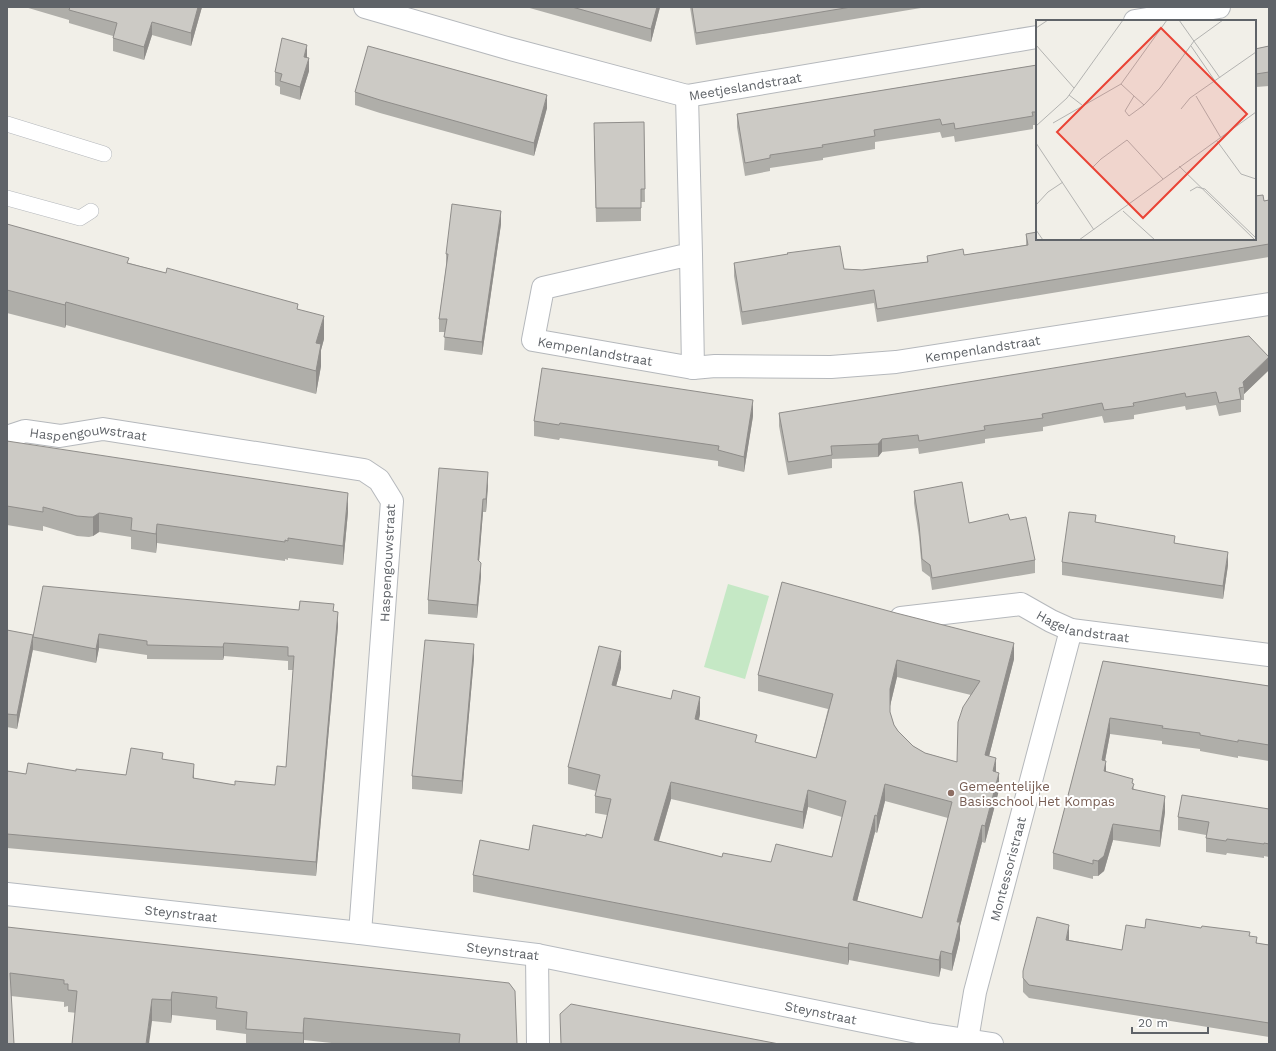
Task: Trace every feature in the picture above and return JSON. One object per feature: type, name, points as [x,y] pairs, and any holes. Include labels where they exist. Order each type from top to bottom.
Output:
[{"type":"street","name":"Meetjeslandstraat","points":[[365,7],[507,48],[687,96],[1036,37]]},
{"type":"street","points":[[1141,20],[1219,7]]},
{"type":"street","points":[[687,96],[693,368]]},
{"type":"street","name":"Kempenlandstraat","points":[[691,254],[543,288],[533,340],[693,368],[715,366],[831,367],[896,362],[1269,304]]},
{"type":"street","name":"Haspengouwstraat","points":[[7,437],[25,431],[60,436],[103,429],[364,470],[379,480],[392,501],[360,933]]},
{"type":"street","name":"Hagelandstraat","points":[[900,618],[1021,604],[1071,630],[1269,655]]},
{"type":"street","name":"Montessoristraat","points":[[967,1040],[975,992],[1071,630]]},
{"type":"street","name":"Steynstraat","points":[[7,894],[360,933],[536,955],[926,1039],[967,1040],[992,1044]]},
{"type":"street","points":[[536,955],[538,1044]]},
{"type":"lane","points":[[7,124],[104,154]]},
{"type":"lane","points":[[7,198],[80,218],[91,211]]},
{"type":"green space","points":[[728,584],[769,596],[745,679],[704,667]]},
{"type":"building","points":[[70,7],[198,7],[191,33],[152,22],[144,47],[113,38],[117,23],[69,10]]},
{"type":"building","points":[[572,7],[657,7],[651,29]]},
{"type":"building","points":[[692,7],[851,7],[696,33]]},
{"type":"building","points":[[282,38],[307,45],[304,57],[309,58],[300,87],[280,81],[282,74],[275,72]]},
{"type":"building","points":[[368,46],[547,95],[534,143],[355,92]]},
{"type":"building","points":[[1269,46],[1269,72],[1256,74],[1256,49]]},
{"type":"building","points":[[1036,65],[1036,112],[1032,112],[1033,116],[955,129],[954,123],[942,125],[940,119],[874,130],[875,136],[822,145],[823,147],[770,155],[770,158],[745,163],[737,114]]},
{"type":"building","points":[[644,122],[645,189],[641,189],[641,208],[596,208],[594,123]]},
{"type":"building","points":[[1263,195],[1264,201],[1269,200],[1269,244],[877,309],[874,290],[742,312],[734,263],[788,254],[787,253],[840,246],[844,269],[862,270],[928,262],[927,256],[963,249],[964,255],[1028,245],[1026,234],[1036,232],[1036,240],[1256,240],[1256,196]]},
{"type":"building","points":[[452,204],[501,211],[482,342],[444,337],[447,319],[439,319],[448,254],[446,254]]},
{"type":"building","points":[[7,224],[129,258],[127,263],[166,273],[167,268],[298,304],[297,309],[324,316],[316,343],[321,344],[316,371],[66,302],[65,305],[7,290]]},
{"type":"building","points":[[1249,336],[1269,357],[1243,382],[1244,387],[1239,388],[1241,399],[1219,403],[1216,392],[1186,397],[1185,393],[1133,403],[1134,406],[1104,410],[1102,403],[1042,414],[1043,418],[984,426],[985,430],[919,441],[918,435],[882,439],[878,444],[831,446],[832,455],[788,462],[779,413]]},
{"type":"building","points":[[542,368],[753,400],[744,457],[718,450],[719,446],[560,423],[559,425],[534,421]]},
{"type":"building","points":[[7,441],[348,493],[343,546],[288,538],[288,541],[285,540],[285,542],[157,524],[156,534],[131,530],[132,518],[99,513],[93,517],[77,516],[43,507],[43,512],[7,506]]},
{"type":"building","points":[[439,468],[488,472],[486,499],[483,499],[478,560],[481,563],[477,605],[428,600]]},
{"type":"building","points":[[962,482],[969,523],[1008,514],[1010,520],[1026,517],[1035,560],[932,578],[930,565],[922,559],[914,491]]},
{"type":"building","points":[[1069,512],[1096,515],[1095,522],[1175,536],[1174,543],[1228,552],[1223,586],[1062,562]]},
{"type":"building","points":[[782,582],[1014,643],[985,755],[996,758],[993,771],[999,773],[985,826],[982,825],[957,922],[960,922],[952,954],[941,951],[939,960],[849,943],[848,948],[473,875],[480,840],[529,850],[533,825],[602,838],[611,799],[595,796],[600,775],[568,767],[599,646],[621,651],[612,685],[671,699],[673,690],[700,697],[695,719],[757,735],[755,742],[816,758],[833,694],[758,675]],"holes":[[[897,660],[980,681],[963,707],[958,722],[957,762],[925,753],[913,746],[894,725],[890,712],[890,689]],[[671,782],[803,812],[808,790],[846,801],[832,857],[776,844],[771,862],[723,853],[722,857],[654,840]],[[885,784],[952,802],[922,918],[853,900],[875,815],[877,816]]]},
{"type":"building","points":[[43,586],[299,610],[300,601],[334,604],[333,611],[338,612],[316,862],[7,834],[7,771],[26,774],[28,763],[76,771],[76,769],[126,775],[131,748],[163,753],[162,759],[194,764],[193,778],[235,785],[235,781],[275,785],[277,766],[286,767],[294,656],[288,656],[288,647],[224,643],[223,647],[147,645],[147,641],[99,634],[96,649],[33,637]]},
{"type":"building","points":[[7,630],[33,635],[17,715],[7,714]]},
{"type":"building","points":[[425,640],[474,644],[462,781],[412,776]]},
{"type":"building","points":[[1103,661],[1269,686],[1269,745],[1238,740],[1238,742],[1200,735],[1200,733],[1162,728],[1163,726],[1110,718],[1102,760],[1106,761],[1104,771],[1133,779],[1132,783],[1134,784],[1132,789],[1165,796],[1160,831],[1113,824],[1104,856],[1098,861],[1093,860],[1093,864],[1053,853]]},
{"type":"building","points":[[1182,795],[1269,809],[1269,844],[1206,838],[1209,822],[1178,817]]},
{"type":"building","points":[[1037,917],[1069,925],[1066,940],[1122,950],[1126,925],[1145,928],[1146,919],[1201,928],[1202,926],[1250,932],[1249,936],[1257,937],[1256,943],[1269,945],[1269,1023],[1029,985],[1023,978],[1023,971]]},
{"type":"building","points":[[7,927],[509,983],[515,991],[517,1044],[459,1044],[460,1034],[304,1018],[303,1033],[246,1029],[247,1012],[216,1008],[217,997],[172,992],[171,1000],[152,999],[146,1044],[72,1044],[77,991],[68,990],[68,984],[64,984],[64,980],[10,973],[14,1044],[7,1044]]},
{"type":"building","points":[[571,1004],[779,1044],[561,1044],[560,1014]]},
{"type":"place","name":"Gemeentelijke Basisschool Het Kompas","points":[[951,793]]}]
